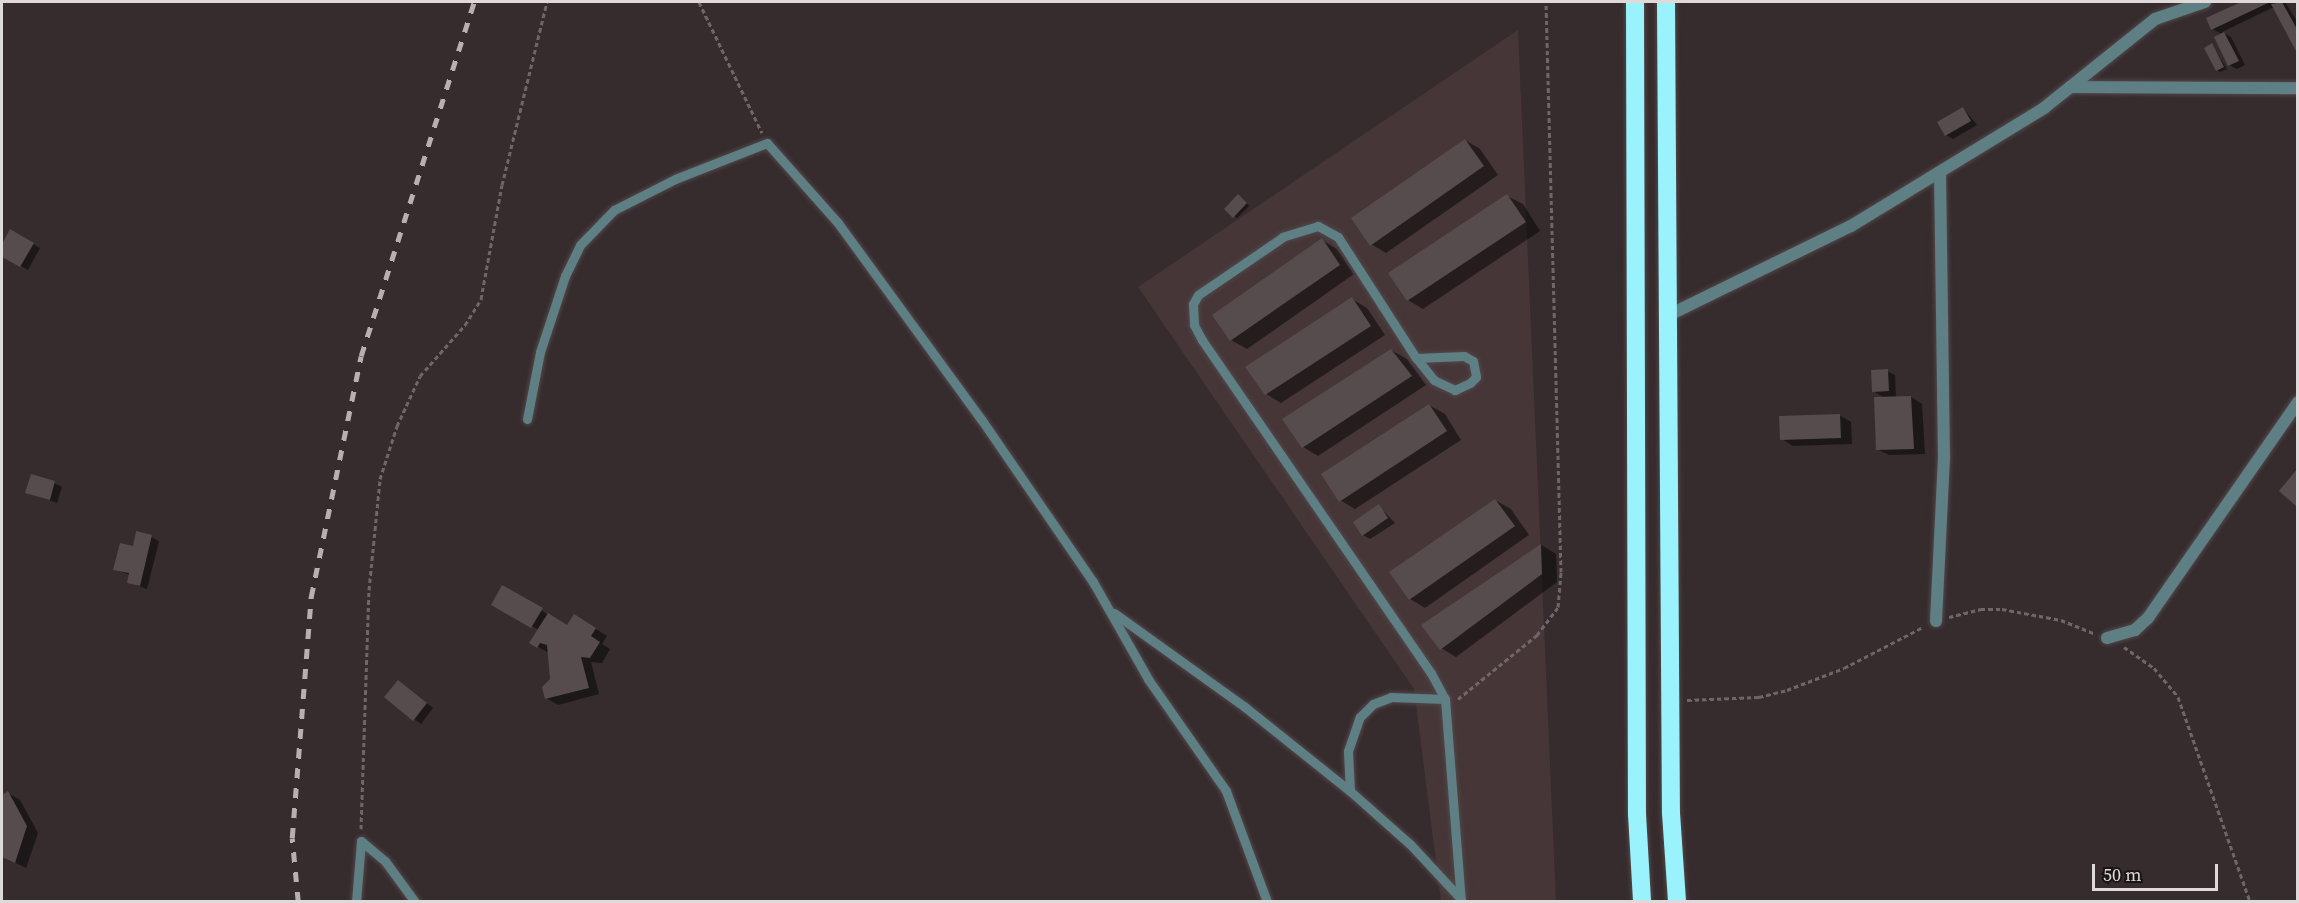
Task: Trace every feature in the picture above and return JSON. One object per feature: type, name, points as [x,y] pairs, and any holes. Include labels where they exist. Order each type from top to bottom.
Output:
[{"type":"highway","points":[[1635,2],[1637,814],[1642,902]]},
{"type":"highway","points":[[1666,2],[1670,700],[1677,902]]},
{"type":"street","points":[[1667,316],[1814,247],[1940,173],[2044,108],[2155,19],[2205,2]]},
{"type":"street","points":[[2070,87],[2298,88]]},
{"type":"street","points":[[1936,621],[1944,458],[1940,173]]},
{"type":"street","points":[[2107,638],[2135,630],[2148,618],[2298,402]]},
{"type":"lane","points":[[527,419],[540,352],[565,276],[580,245],[614,210],[675,179],[767,143],[808,185],[845,232],[981,419],[1111,611],[1148,679],[1226,791],[1267,902]]},
{"type":"lane","points":[[1416,358],[1464,356],[1473,361],[1476,377],[1463,388],[1445,387],[1416,358],[1338,237],[1318,226],[1283,237],[1198,295],[1193,304],[1194,325],[1202,340],[1446,703],[1461,900]]},
{"type":"lane","points":[[1111,611],[1245,707],[1350,791],[1410,844],[1461,900]]},
{"type":"lane","points":[[1350,791],[1348,751],[1360,717],[1373,704],[1391,697],[1446,703]]},
{"type":"lane","points":[[356,902],[361,841]]},
{"type":"lane","points":[[361,841],[385,861],[415,902]]},
{"type":"path","points":[[361,841],[369,590],[380,479],[397,426],[420,376],[465,325],[481,299],[502,185],[548,2]]},
{"type":"path","points":[[699,2],[767,143]]},
{"type":"path","points":[[1446,703],[1537,635],[1558,607],[1561,572],[1546,2]]},
{"type":"path","points":[[1670,700],[1736,699],[1787,690],[1844,668],[1936,621],[1981,609],[2002,609],[2061,620],[2107,638],[2142,657],[2178,697],[2250,902]]},
{"type":"shaded area","points":[[1518,30],[1556,901],[1441,901],[1414,689],[1138,287]]},
{"type":"building","points":[[2241,2],[2270,2],[2211,30],[2206,18]]},
{"type":"building","points":[[2282,2],[2298,31],[2298,55],[2271,4]]},
{"type":"building","points":[[2224,32],[2239,61],[2228,66],[2214,37]]},
{"type":"building","points":[[2212,43],[2224,67],[2216,71],[2204,48]]},
{"type":"building","points":[[1963,107],[1971,121],[1945,136],[1937,122]]},
{"type":"building","points":[[1465,139],[1484,166],[1370,246],[1351,218]]},
{"type":"building","points":[[1238,194],[1247,203],[1233,218],[1224,209]]},
{"type":"building","points":[[1507,194],[1526,222],[1407,301],[1388,273]]},
{"type":"building","points":[[10,229],[34,243],[20,267],[2,257],[2,244]]},
{"type":"building","points":[[1322,238],[1340,265],[1230,341],[1212,315]]},
{"type":"building","points":[[1352,297],[1371,326],[1265,395],[1245,367]]},
{"type":"building","points":[[1391,349],[1412,376],[1302,448],[1282,419]]},
{"type":"building","points":[[1888,369],[1889,391],[1872,392],[1871,370]]},
{"type":"building","points":[[1911,396],[1914,449],[1876,450],[1874,397]]},
{"type":"building","points":[[1429,404],[1447,431],[1339,502],[1321,474]]},
{"type":"building","points":[[1840,414],[1841,438],[1780,440],[1779,416]]},
{"type":"building","points":[[2298,468],[2298,504],[2296,506],[2279,491]]},
{"type":"building","points":[[31,474],[55,481],[50,500],[25,493]]},
{"type":"building","points":[[1495,499],[1515,526],[1409,600],[1389,572]]},
{"type":"building","points":[[1379,504],[1388,518],[1362,536],[1353,522]]},
{"type":"building","points":[[136,531],[152,535],[140,586],[127,583],[129,573],[113,570],[120,543],[133,546]]},
{"type":"building","points":[[1541,544],[1542,574],[1440,650],[1421,625]]},
{"type":"building","points":[[502,585],[543,608],[531,628],[491,605]]},
{"type":"building","points":[[548,613],[567,625],[574,614],[596,628],[591,636],[600,642],[590,658],[581,657],[589,688],[545,699],[542,687],[550,679],[547,645],[540,643],[537,648],[529,643]]},
{"type":"building","points":[[398,680],[427,703],[413,721],[384,697]]},
{"type":"building","points":[[8,791],[27,826],[15,863],[2,857],[2,795]]},
{"type":"railway","points":[[298,902],[292,838],[311,597],[361,356],[474,2]]}]
